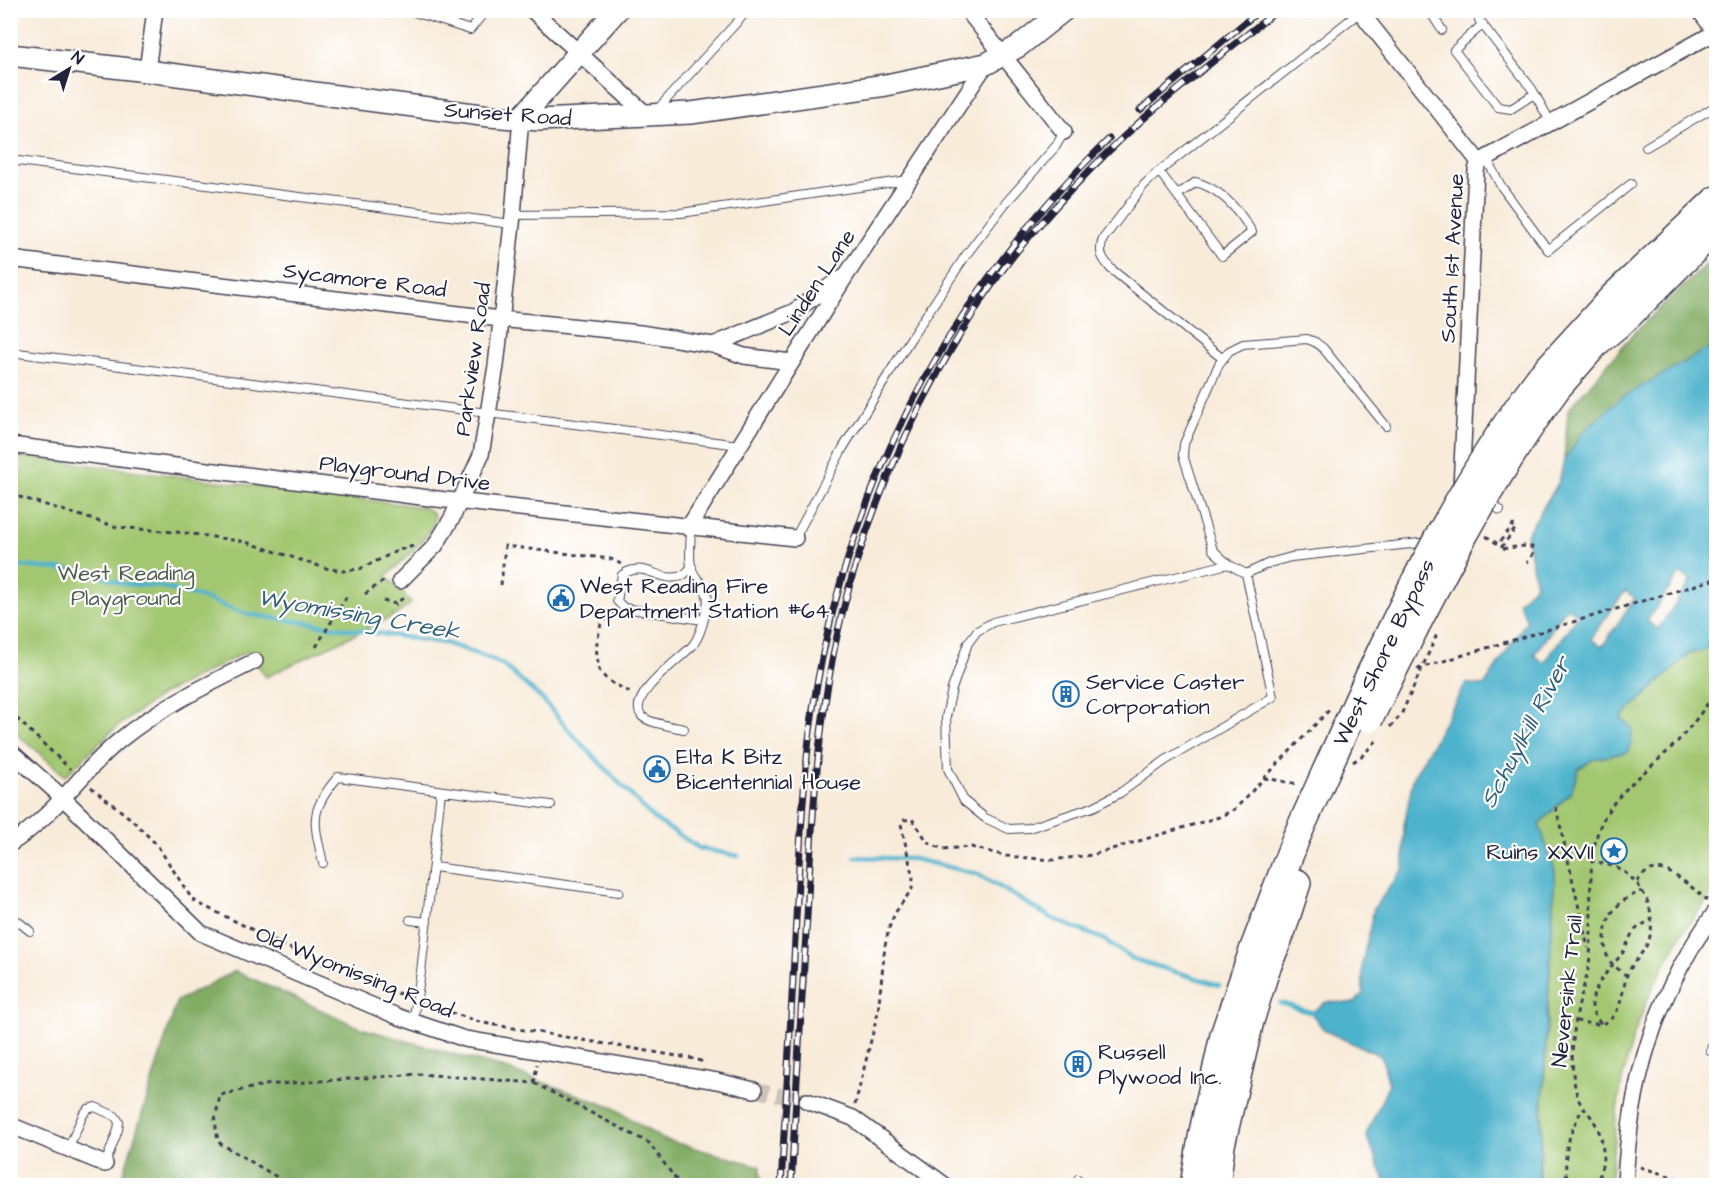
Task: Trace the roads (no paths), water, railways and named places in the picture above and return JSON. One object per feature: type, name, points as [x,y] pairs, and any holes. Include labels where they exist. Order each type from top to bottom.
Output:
[{"type":"highway","points":[[1613,297],[1655,242],[1716,183]]},
{"type":"highway","name":"West Shore Bypass","points":[[1549,382],[1613,297],[1716,200]]},
{"type":"highway","name":"West Shore Bypass","points":[[1194,1185],[1224,1035],[1254,948],[1305,840],[1392,627],[1448,518],[1507,421],[1549,382],[1627,317],[1716,228]]},
{"type":"highway","name":"West Shore Bypass","points":[[1216,1185],[1221,1145],[1250,1021],[1305,840]]},
{"type":"street","points":[[147,71],[155,10]]},
{"type":"street","points":[[532,10],[650,115]]},
{"type":"street","points":[[521,118],[616,10]]},
{"type":"street","points":[[967,10],[994,60],[1064,132]]},
{"type":"street","points":[[994,60],[1019,46],[1064,10]]},
{"type":"street","points":[[1699,10],[1716,33]]},
{"type":"street","points":[[1359,11],[1483,160]]},
{"type":"street","name":"South 1st Avenue","points":[[1458,519],[1466,489],[1476,170],[1483,160],[1716,33]]},
{"type":"street","name":"Sunset Road","points":[[10,55],[489,116],[539,120],[691,113],[886,85],[994,60]]},
{"type":"street","name":"Linden Lane","points":[[689,528],[847,274],[910,179],[994,60]]},
{"type":"street","name":"Parkview Road","points":[[393,580],[435,546],[460,502],[481,455],[513,219],[521,118]]},
{"type":"street","name":"Sycamore Road","points":[[10,259],[500,319],[640,333],[713,345],[744,356],[791,362]]},
{"type":"street","points":[[713,345],[793,312],[847,274]]},
{"type":"street","name":"Playground Drive","points":[[10,445],[460,502],[795,538]]},
{"type":"street","points":[[10,844],[30,830],[99,759],[139,725],[168,706],[255,661]]},
{"type":"street","name":"Old Wyomissing Road","points":[[10,751],[62,797],[201,933],[412,1022],[480,1042],[717,1081],[754,1090]]},
{"type":"street","points":[[1624,1185],[1636,1082],[1657,1015],[1713,907]]},
{"type":"street","points":[[807,1101],[853,1118],[946,1185]]},
{"type":"street","points":[[10,1125],[105,1164]]},
{"type":"lane","points":[[408,10],[470,30],[486,10]]},
{"type":"lane","points":[[650,115],[748,10]]},
{"type":"lane","points":[[1429,10],[1442,30]]},
{"type":"lane","points":[[1478,10],[1479,20],[1534,94],[1551,123]]},
{"type":"lane","points":[[1223,359],[1111,269],[1101,255],[1102,239],[1144,185],[1159,171],[1359,11]]},
{"type":"lane","points":[[1483,24],[1454,50],[1498,107],[1510,109],[1534,94]]},
{"type":"lane","points":[[1646,147],[1716,106]]},
{"type":"lane","points":[[795,538],[843,448],[911,338],[966,255],[1004,206],[1056,146],[1064,132]]},
{"type":"lane","points":[[10,160],[513,219],[681,213],[910,179]]},
{"type":"lane","points":[[1483,160],[1548,250],[1631,184]]},
{"type":"lane","points":[[1159,171],[1222,256],[1252,232],[1241,214],[1211,186],[1196,182],[1177,195]]},
{"type":"lane","points":[[1228,564],[993,622],[977,631],[968,643],[952,690],[946,717],[948,769],[964,801],[985,818],[1009,829],[1029,828],[1093,807],[1120,793],[1166,760],[1274,697],[1245,574],[1228,564],[1213,550],[1183,455],[1184,444],[1223,359],[1229,351],[1243,344],[1307,339],[1315,342],[1323,348],[1386,426]]},
{"type":"lane","points":[[10,352],[741,445]]},
{"type":"lane","points":[[1481,498],[1500,510]]},
{"type":"lane","points":[[1245,574],[1269,562],[1291,557],[1447,540],[1458,519]]},
{"type":"lane","points":[[684,729],[651,721],[642,717],[640,712],[642,698],[650,685],[692,646],[698,636],[708,604],[707,591],[692,567],[689,528]]},
{"type":"lane","points":[[692,567],[682,576],[670,577],[647,570],[631,569],[622,576],[617,601],[624,608],[703,620]]},
{"type":"lane","points":[[323,863],[314,821],[328,789],[338,777],[550,805]]},
{"type":"lane","points":[[412,1022],[434,867],[441,791]]},
{"type":"lane","points":[[434,867],[620,892]]},
{"type":"lane","points":[[10,915],[30,931]]},
{"type":"lane","points":[[410,920],[427,922]]},
{"type":"lane","points":[[1710,1051],[1716,1037]]},
{"type":"lane","points":[[68,1149],[82,1115],[88,1109],[95,1107],[115,1116],[119,1122],[105,1164]]},
{"type":"water","name":"Schuylkill River","points":[[1716,345],[1716,638],[1704,651],[1690,653],[1621,718],[1632,727],[1632,741],[1628,752],[1594,759],[1579,768],[1571,792],[1539,824],[1555,871],[1538,1185],[1387,1185],[1366,1135],[1389,1084],[1381,1056],[1325,1031],[1311,1013],[1326,1002],[1355,1003],[1363,993],[1362,964],[1374,908],[1404,868],[1404,826],[1413,778],[1466,683],[1484,686],[1527,620],[1518,602],[1536,585],[1526,535],[1559,482],[1564,460],[1586,429],[1621,398]],"holes":[[[1680,573],[1691,581],[1658,629],[1647,621]],[[1625,591],[1635,598],[1602,647],[1591,639]],[[1567,607],[1578,615],[1544,663],[1534,655]]]},
{"type":"waterway","name":"Wyomissing Creek","points":[[10,565],[91,572],[124,584],[158,586],[200,597],[246,614],[445,643],[481,655],[502,664],[542,699],[653,818],[699,848],[738,856]]},
{"type":"waterway","name":"Wyomissing Creek","points":[[855,857],[914,859],[978,874],[1053,919],[1103,939],[1133,959],[1219,985]]},
{"type":"waterway","name":"Wyomissing Creek","points":[[1280,1003],[1317,1014]]},
{"type":"tunnel","points":[[754,1090],[807,1101]]},
{"type":"railway","points":[[1140,110],[1260,10]]},
{"type":"railway","points":[[791,1186],[811,842],[821,729],[841,618],[859,553],[882,490],[909,429],[940,369],[976,308],[1017,251],[1067,194],[1138,123],[1278,10]]},
{"type":"railway","points":[[781,1186],[807,755],[822,658],[840,584],[863,512],[892,443],[926,377],[964,313],[1008,252],[1056,194],[1109,139]]},
{"type":"place","name":"West Reading Fire Department Station #64","points":[[561,598]]},
{"type":"place","name":"Service Caster Corporation","points":[[1066,694]]},
{"type":"place","name":"Elta K Bitz Bicentennial House","points":[[657,769]]},
{"type":"place","name":"Ruins XXVII","points":[[1614,851]]},
{"type":"place","name":"Russell Plywood Inc.","points":[[1078,1064]]},
{"type":"park label","name":"West Reading Playground","points":[[126,584]]}]
